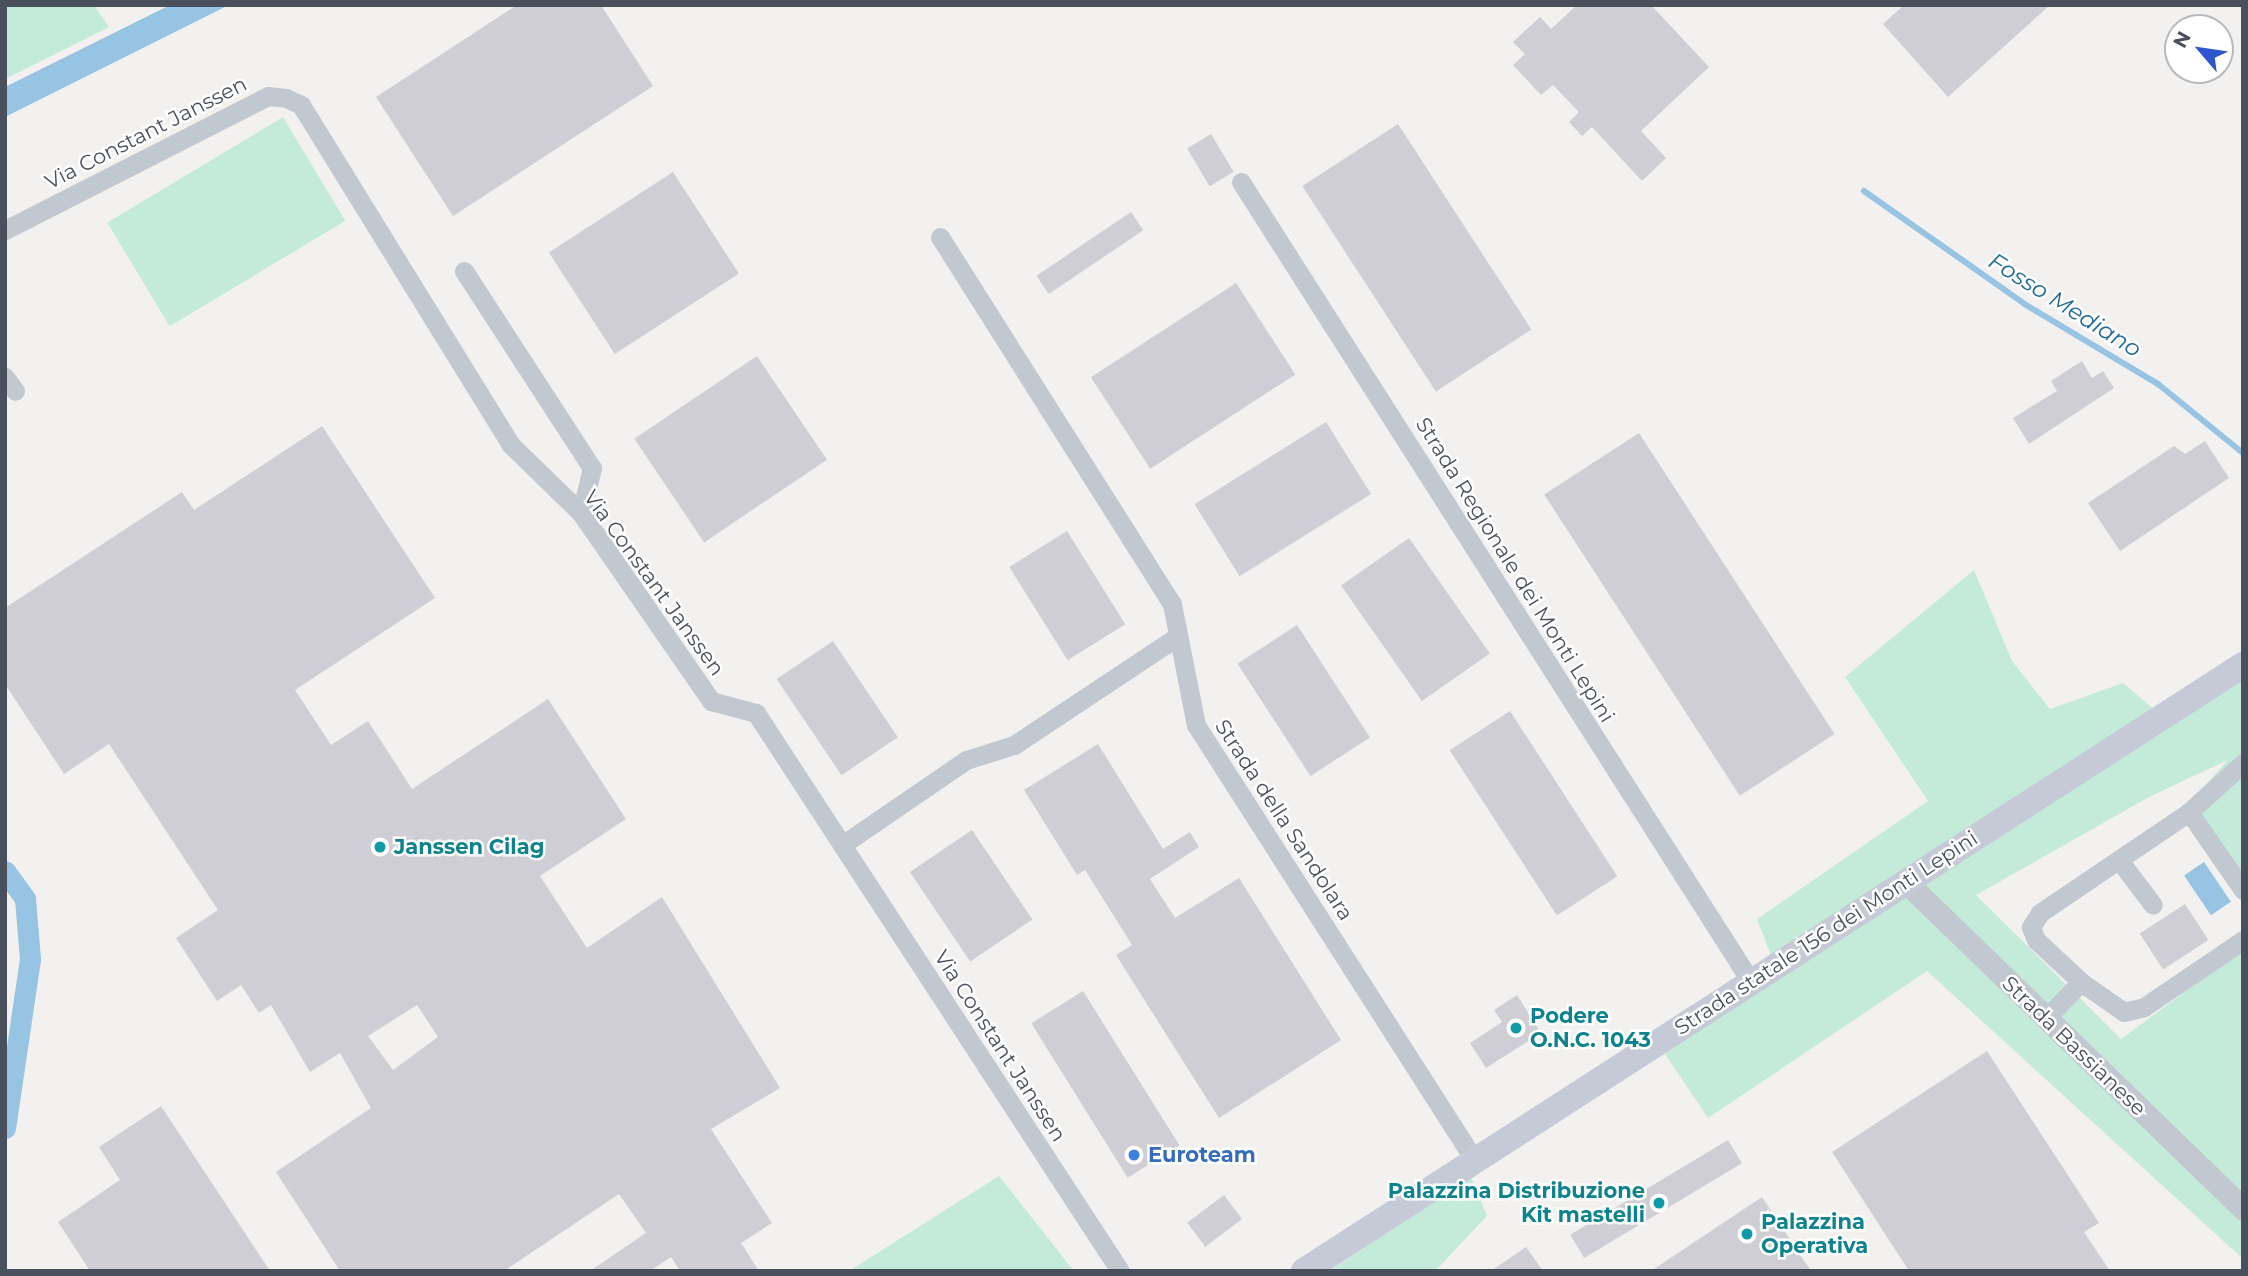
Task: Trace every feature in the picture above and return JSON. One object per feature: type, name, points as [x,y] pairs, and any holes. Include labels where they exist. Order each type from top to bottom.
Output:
[{"type":"main road","name":"Strada statale 156 dei Monti Lepini","points":[[1304,1271],[2243,665]]},
{"type":"street","name":"Via Constant Janssen","points":[[5,230],[268,96],[286,97],[311,117],[510,444],[581,513],[711,701],[756,713],[1120,1271]]},
{"type":"street","name":"Strada Regionale dei Monti Lepini","points":[[1241,182],[1751,982]]},
{"type":"street","name":"Strada della Sandolara","points":[[940,237],[1172,604],[1196,725],[1475,1161]]},
{"type":"street","points":[[464,271],[592,468],[581,513]]},
{"type":"street","points":[[842,845],[966,760],[1014,745],[1178,636]]},
{"type":"street","points":[[2243,763],[2189,813],[2040,914],[2031,927],[2036,940],[2081,982],[2117,1010],[2139,1010],[2243,940]]},
{"type":"street","points":[[2189,813],[2243,890]]},
{"type":"street","points":[[2119,860],[2153,905]]},
{"type":"street","name":"Strada Bassianese","points":[[1906,882],[2243,1209]]},
{"type":"street","points":[[2046,1018],[2081,982]]},
{"type":"green space","points":[[5,5],[94,5],[109,27],[5,79]]},
{"type":"green space","points":[[283,117],[345,221],[170,326],[107,223]]},
{"type":"green space","points":[[1974,570],[2012,661],[2050,709],[2123,683],[2172,725],[2243,679],[2243,877],[2190,802],[2228,760],[2151,796],[1976,895],[2121,1039],[2243,949],[2243,1259],[1927,971],[1708,1118],[1665,1054],[1779,976],[1757,919],[1928,801],[1845,677]]},
{"type":"green space","points":[[999,1176],[1074,1271],[849,1271]]},
{"type":"green space","points":[[1471,1177],[1487,1216],[1435,1271],[1329,1271]]},
{"type":"water","points":[[170,5],[229,5],[5,117],[5,87]]},
{"type":"water","points":[[2204,862],[2231,902],[2211,915],[2184,875]]},
{"type":"building","points":[[517,5],[601,5],[653,86],[453,216],[376,97]]},
{"type":"building","points":[[1577,5],[1651,5],[1709,67],[1641,131],[1666,158],[1642,181],[1592,127],[1582,136],[1569,122],[1579,112],[1553,85],[1541,95],[1513,65],[1525,54],[1513,42],[1540,17],[1551,29]]},
{"type":"building","points":[[1904,5],[2050,5],[1948,97],[1883,24]]},
{"type":"building","points":[[1398,124],[1531,329],[1436,392],[1302,186]]},
{"type":"building","points":[[1211,134],[1234,172],[1210,186],[1187,148]]},
{"type":"building","points":[[673,172],[739,273],[615,354],[549,253]]},
{"type":"building","points":[[1131,212],[1143,230],[1049,294],[1036,276]]},
{"type":"building","points":[[1236,283],[1295,374],[1150,469],[1091,377]]},
{"type":"building","points":[[757,356],[827,460],[704,542],[634,439]]},
{"type":"building","points":[[2082,361],[2092,378],[2103,371],[2114,388],[2029,444],[2013,418],[2057,391],[2051,381]]},
{"type":"building","points":[[1326,422],[1371,494],[1240,576],[1195,504]]},
{"type":"building","name":"Janssen Cilag","points":[[322,426],[435,598],[295,690],[331,745],[368,721],[412,789],[548,699],[626,819],[540,876],[587,948],[662,897],[780,1088],[711,1129],[772,1223],[741,1243],[759,1271],[680,1271],[671,1257],[650,1271],[590,1271],[646,1233],[619,1194],[504,1271],[340,1271],[276,1172],[371,1108],[340,1053],[310,1072],[271,1005],[259,1013],[241,985],[217,1001],[176,938],[218,910],[109,744],[64,774],[5,684],[5,608],[182,492],[194,510]],"holes":[[[417,1005],[438,1037],[393,1070],[368,1036]]]},
{"type":"building","points":[[1639,433],[1835,734],[1740,796],[1544,495]]},
{"type":"building","points":[[2205,441],[2229,478],[2120,551],[2088,503],[2174,446],[2185,454]]},
{"type":"building","points":[[1067,531],[1125,624],[1068,660],[1009,567]]},
{"type":"building","points":[[1409,538],[1490,654],[1422,701],[1341,586]]},
{"type":"building","points":[[1297,625],[1370,737],[1310,776],[1237,664]]},
{"type":"building","points":[[833,641],[898,737],[841,775],[777,679]]},
{"type":"building","points":[[1510,711],[1617,876],[1557,915],[1450,750]]},
{"type":"building","points":[[1098,744],[1163,849],[1190,832],[1199,847],[1150,879],[1175,918],[1239,878],[1341,1040],[1219,1118],[1116,955],[1132,945],[1085,870],[1077,875],[1024,790]]},
{"type":"building","points":[[972,830],[1032,920],[970,961],[910,872]]},
{"type":"building","points":[[2185,904],[2208,940],[2163,969],[2140,933]]},
{"type":"building","points":[[1083,991],[1179,1145],[1128,1178],[1031,1023]]},
{"type":"building","name":"Podere O.N.C. 1043","points":[[1517,995],[1541,1033],[1486,1068],[1470,1043],[1502,1022],[1494,1010]]},
{"type":"building","points":[[1987,1051],[2099,1223],[2084,1232],[2110,1271],[1909,1271],[1832,1152]]},
{"type":"building","points":[[161,1106],[270,1271],[90,1271],[58,1222],[120,1180],[99,1147]]},
{"type":"building","name":"Palazzina Distribuzione Kit mastelli","points":[[1728,1140],[1742,1163],[1584,1258],[1570,1235]]},
{"type":"building","points":[[1224,1195],[1242,1219],[1205,1247],[1187,1223]]},
{"type":"building","name":"Palazzina Operativa","points":[[1762,1197],[1811,1271],[1651,1271]]},
{"type":"building","points":[[1526,1247],[1543,1271],[1491,1271]]},
{"type":"waterway","name":"Fosso Mediano","points":[[1864,191],[2026,305],[2158,384],[2243,453]]},
{"type":"waterway","points":[[5,871],[25,899],[30,959],[5,1128]]},
{"type":"place","name":"Janssen Cilag","points":[[380,847]]},
{"type":"place","name":"Podere O.N.C. 1043","points":[[1516,1028]]},
{"type":"place","name":"Euroteam","points":[[1134,1155]]},
{"type":"place","name":"Palazzina Distribuzione Kit mastelli","points":[[1659,1203]]},
{"type":"place","name":"Palazzina Operativa","points":[[1747,1234]]}]
